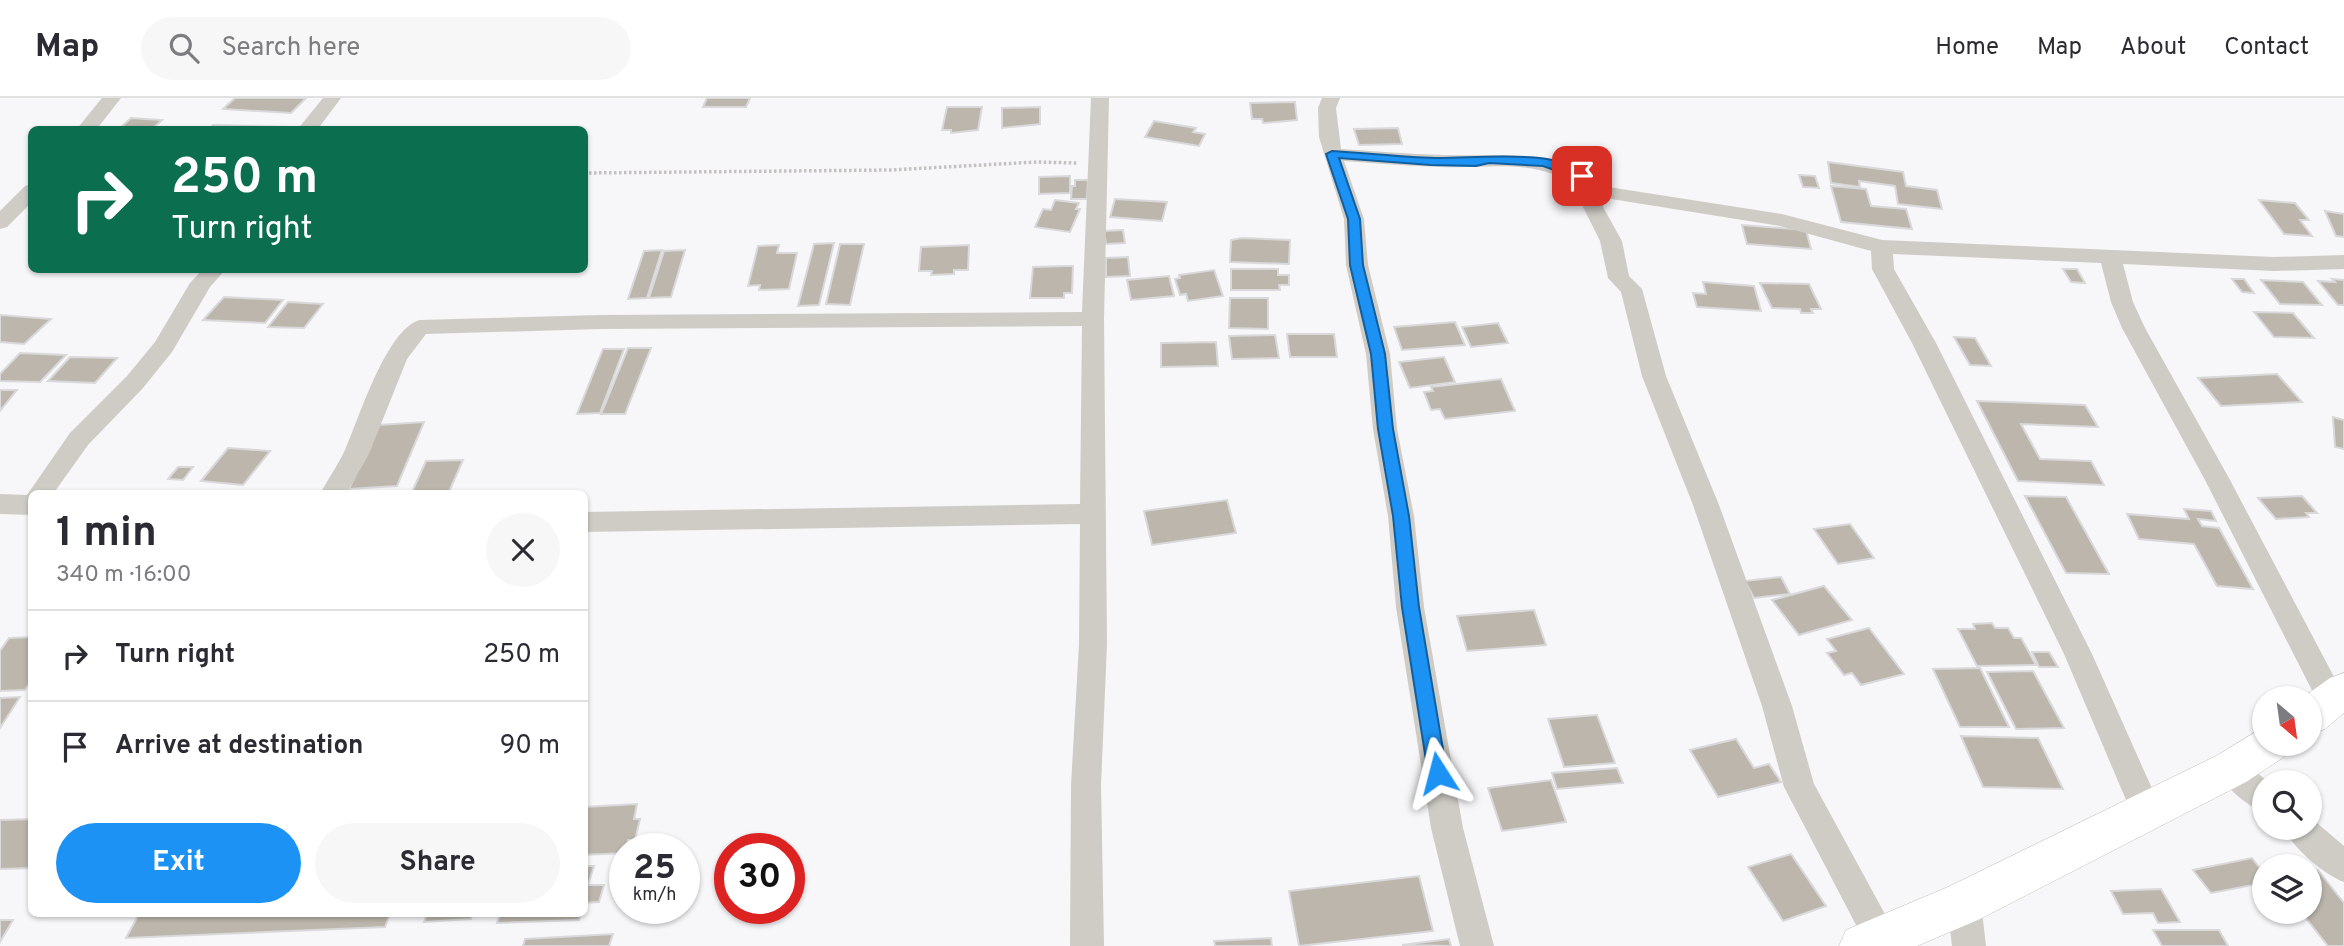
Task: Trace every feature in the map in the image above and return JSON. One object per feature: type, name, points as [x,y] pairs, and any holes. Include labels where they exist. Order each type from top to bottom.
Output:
[{"type":"street","points":[[88,126],[112,98]]},
{"type":"street","points":[[310,126],[332,98]]},
{"type":"street","points":[[1087,946],[1086,785],[1093,644],[1093,318],[1100,98]]},
{"type":"street","points":[[1331,98],[1327,108],[1332,154],[1354,219],[1356,265],[1378,354],[1385,429],[1401,516],[1410,607],[1447,828],[1477,946]]},
{"type":"street","points":[[1332,154],[1431,161],[1476,162],[1489,159],[1543,162],[1582,176],[1595,191],[1782,220],[1882,247],[2274,264],[2344,262]]},
{"type":"street","points":[[1595,191],[1593,206],[1611,241],[1619,278],[1632,289],[1654,376],[1706,505],[1777,706],[1799,787],[1872,942],[1964,903],[2231,769],[2252,755]]},
{"type":"street","points":[[0,223],[28,194]]},
{"type":"street","points":[[1882,247],[1884,269],[2078,654],[2146,811]]},
{"type":"street","points":[[2111,257],[2112,276],[2148,355],[2201,449],[2329,702]]},
{"type":"street","points":[[41,490],[79,439],[135,383],[164,347],[201,284],[211,273]]},
{"type":"street","points":[[335,490],[356,454],[396,356],[420,327],[612,322],[1093,318]]},
{"type":"street","points":[[0,504],[28,501]]},
{"type":"street","points":[[588,522],[1093,514]]},
{"type":"street","points":[[2231,769],[2252,787]]},
{"type":"street","points":[[2314,840],[2344,867]]},
{"type":"street","points":[[1964,903],[1969,946]]},
{"type":"path","points":[[588,173],[890,170],[1037,162],[1096,164]]},
{"type":"building","points":[[235,98],[306,98],[291,113],[223,109]]},
{"type":"building","points":[[707,98],[750,98],[746,107],[703,107]]},
{"type":"building","points":[[1295,102],[1297,120],[1263,123],[1262,119],[1252,119],[1250,103]]},
{"type":"building","points":[[947,107],[982,107],[978,130],[951,133],[951,130],[942,130]]},
{"type":"building","points":[[1040,107],[1040,124],[1002,128],[1002,108]]},
{"type":"building","points":[[131,118],[162,120],[155,126],[122,126]]},
{"type":"building","points":[[1154,121],[1196,128],[1193,132],[1205,134],[1199,146],[1145,137]]},
{"type":"building","points":[[1398,128],[1402,144],[1359,145],[1354,129]]},
{"type":"building","points":[[1828,162],[1903,172],[1906,186],[1937,190],[1942,209],[1898,204],[1895,186],[1859,181],[1860,187],[1831,183]]},
{"type":"building","points":[[1799,175],[1815,176],[1819,188],[1803,187]]},
{"type":"building","points":[[1070,176],[1070,193],[1039,194],[1039,177]]},
{"type":"building","points":[[1075,180],[1088,180],[1087,199],[1071,199]]},
{"type":"building","points":[[1831,186],[1866,189],[1871,206],[1906,209],[1912,229],[1841,222]]},
{"type":"building","points":[[1115,199],[1167,202],[1162,221],[1110,217]]},
{"type":"building","points":[[1055,200],[1079,203],[1076,209],[1080,209],[1070,232],[1035,227],[1043,209],[1051,210]]},
{"type":"building","points":[[2259,200],[2295,203],[2309,220],[2300,220],[2312,236],[2284,234]]},
{"type":"building","points":[[2325,211],[2344,214],[2344,237],[2336,236]]},
{"type":"building","points":[[1742,225],[1806,230],[1811,249],[1747,244]]},
{"type":"building","points":[[1123,230],[1125,243],[1106,244],[1104,231]]},
{"type":"building","points":[[1231,240],[1290,240],[1289,264],[1230,262]]},
{"type":"building","points":[[834,243],[819,305],[798,306],[814,244]]},
{"type":"building","points":[[840,244],[864,244],[850,305],[826,304]]},
{"type":"building","points":[[779,245],[777,253],[797,253],[789,289],[759,290],[760,285],[748,286],[758,246]]},
{"type":"building","points":[[969,245],[968,270],[931,275],[932,271],[919,271],[921,247]]},
{"type":"building","points":[[662,250],[647,298],[628,299],[644,251]]},
{"type":"building","points":[[685,250],[671,297],[649,298],[664,251]]},
{"type":"building","points":[[1128,257],[1130,276],[1106,277],[1106,258]]},
{"type":"building","points":[[1073,266],[1072,293],[1064,293],[1064,298],[1030,298],[1033,267]]},
{"type":"building","points":[[1231,269],[1278,269],[1278,275],[1289,275],[1289,285],[1279,285],[1280,290],[1231,290]]},
{"type":"building","points":[[2063,269],[2077,269],[2085,283],[2071,282]]},
{"type":"building","points":[[1214,270],[1223,296],[1188,301],[1186,294],[1180,295],[1175,279],[1180,278],[1179,275]]},
{"type":"building","points":[[1169,276],[1174,296],[1131,300],[1127,280]]},
{"type":"building","points":[[2232,279],[2244,279],[2254,293],[2242,292]]},
{"type":"building","points":[[2332,279],[2344,280],[2344,305],[2338,305],[2318,281],[2335,282]]},
{"type":"building","points":[[2261,280],[2303,282],[2322,305],[2280,304]]},
{"type":"building","points":[[1703,282],[1754,286],[1761,311],[1697,307],[1693,293],[1706,294]]},
{"type":"building","points":[[1760,283],[1809,284],[1821,309],[1811,309],[1813,313],[1801,313],[1800,309],[1772,308]]},
{"type":"building","points":[[224,297],[283,300],[265,323],[203,320]]},
{"type":"building","points":[[1230,298],[1268,298],[1268,329],[1229,328]]},
{"type":"building","points":[[288,302],[323,304],[304,328],[268,327]]},
{"type":"building","points":[[2254,312],[2293,313],[2314,338],[2274,337]]},
{"type":"building","points":[[0,315],[51,319],[24,344],[0,342]]},
{"type":"building","points":[[1455,322],[1465,345],[1402,350],[1394,327]]},
{"type":"building","points":[[1498,323],[1508,343],[1471,347],[1462,327]]},
{"type":"building","points":[[1287,334],[1334,334],[1337,357],[1290,357]]},
{"type":"building","points":[[1275,335],[1279,358],[1232,359],[1229,336]]},
{"type":"building","points":[[1954,337],[1975,338],[1991,366],[1970,365]]},
{"type":"building","points":[[1216,342],[1218,366],[1161,367],[1161,343]]},
{"type":"building","points":[[628,348],[651,348],[625,414],[601,414]]},
{"type":"building","points":[[603,349],[624,349],[600,413],[577,414]]},
{"type":"building","points":[[20,353],[66,355],[40,382],[0,381],[0,374]]},
{"type":"building","points":[[70,357],[117,358],[95,383],[48,381]]},
{"type":"building","points":[[1444,357],[1455,382],[1410,388],[1399,362]]},
{"type":"building","points":[[2277,374],[2302,402],[2221,406],[2198,378]]},
{"type":"building","points":[[1501,379],[1515,411],[1445,419],[1440,409],[1431,410],[1424,392],[1433,391],[1431,387]]},
{"type":"building","points":[[0,390],[17,390],[0,411]]},
{"type":"building","points":[[1977,401],[2085,405],[2098,427],[2021,424],[2040,459],[2091,461],[2104,485],[2018,481]]},
{"type":"building","points":[[2333,417],[2344,420],[2344,449],[2335,447]]},
{"type":"building","points":[[424,422],[397,486],[349,489],[378,425]]},
{"type":"building","points":[[228,448],[270,451],[243,485],[201,481]]},
{"type":"building","points":[[463,460],[450,490],[413,490],[426,461]]},
{"type":"building","points":[[178,467],[193,467],[183,480],[168,479]]},
{"type":"building","points":[[2025,496],[2066,497],[2109,574],[2066,573]]},
{"type":"building","points":[[2302,496],[2317,513],[2306,513],[2309,517],[2276,519],[2258,498]]},
{"type":"building","points":[[1227,500],[1236,533],[1152,545],[1144,511]]},
{"type":"building","points":[[2184,509],[2211,511],[2216,521],[2198,519],[2202,526],[2219,528],[2253,589],[2217,586],[2194,544],[2139,539],[2127,514],[2189,519]]},
{"type":"building","points":[[1850,524],[1874,558],[1838,564],[1814,529]]},
{"type":"building","points":[[1781,577],[1790,594],[1754,598],[1745,581]]},
{"type":"building","points":[[1824,586],[1852,620],[1799,635],[1772,600]]},
{"type":"building","points":[[1534,610],[1546,645],[1467,651],[1457,616]]},
{"type":"building","points":[[1992,623],[1995,628],[2008,628],[2014,638],[2021,638],[2036,665],[1977,666],[1958,629],[1975,629],[1973,624]]},
{"type":"building","points":[[1869,628],[1904,674],[1861,685],[1852,673],[1844,675],[1827,653],[1836,651],[1827,639]]},
{"type":"building","points":[[28,637],[28,685],[25,690],[0,691],[0,651],[9,638]]},
{"type":"building","points":[[2032,652],[2049,652],[2058,667],[2039,667]]},
{"type":"building","points":[[1980,668],[2009,727],[1960,727],[1933,669]]},
{"type":"building","points":[[2033,671],[2064,728],[2016,729],[1987,672]]},
{"type":"building","points":[[20,697],[0,728],[0,698]]},
{"type":"building","points":[[1597,715],[1615,763],[1564,767],[1548,719]]},
{"type":"building","points":[[1961,736],[2038,738],[2063,789],[1983,787]]},
{"type":"building","points":[[1736,739],[1754,768],[1769,764],[1781,782],[1718,797],[1690,750]]},
{"type":"building","points":[[1617,768],[1623,783],[1557,789],[1552,773]]},
{"type":"building","points":[[1551,780],[1566,822],[1502,831],[1488,788]]},
{"type":"building","points":[[637,804],[634,819],[640,819],[637,833],[609,833],[609,854],[588,855],[588,807]]},
{"type":"building","points":[[28,819],[28,868],[0,869],[0,820]]},
{"type":"building","points":[[1791,854],[1826,906],[1783,921],[1748,867]]},
{"type":"building","points":[[2252,858],[2252,885],[2211,893],[2193,870]]},
{"type":"building","points":[[588,866],[594,866],[588,885]]},
{"type":"building","points":[[2322,875],[2344,903],[2344,946],[2328,946],[2311,924],[2322,924]]},
{"type":"building","points":[[1419,876],[1433,931],[1299,946],[1289,891]]},
{"type":"building","points":[[588,885],[604,885],[599,902],[588,903]]},
{"type":"building","points":[[2161,889],[2180,922],[2158,923],[2153,913],[2123,914],[2111,891]]},
{"type":"building","points":[[137,917],[389,917],[385,927],[126,938]]},
{"type":"building","points":[[426,917],[471,917],[471,919],[424,922]]},
{"type":"building","points":[[499,917],[580,917],[579,920],[497,923]]},
{"type":"building","points":[[0,920],[13,920],[0,942]]},
{"type":"building","points":[[2153,930],[2219,930],[2228,946],[2162,946]]},
{"type":"building","points":[[613,934],[609,946],[523,946],[525,939]]},
{"type":"building","points":[[1271,938],[1272,946],[1215,946],[1214,941]]},
{"type":"building","points":[[1449,939],[1451,946],[1402,945]]},
{"type":"route","points":[[1438,773],[1410,607],[1401,516],[1385,429],[1378,354],[1356,265],[1354,219],[1332,154],[1431,161],[1476,162],[1489,159],[1543,162],[1582,176]]}]
